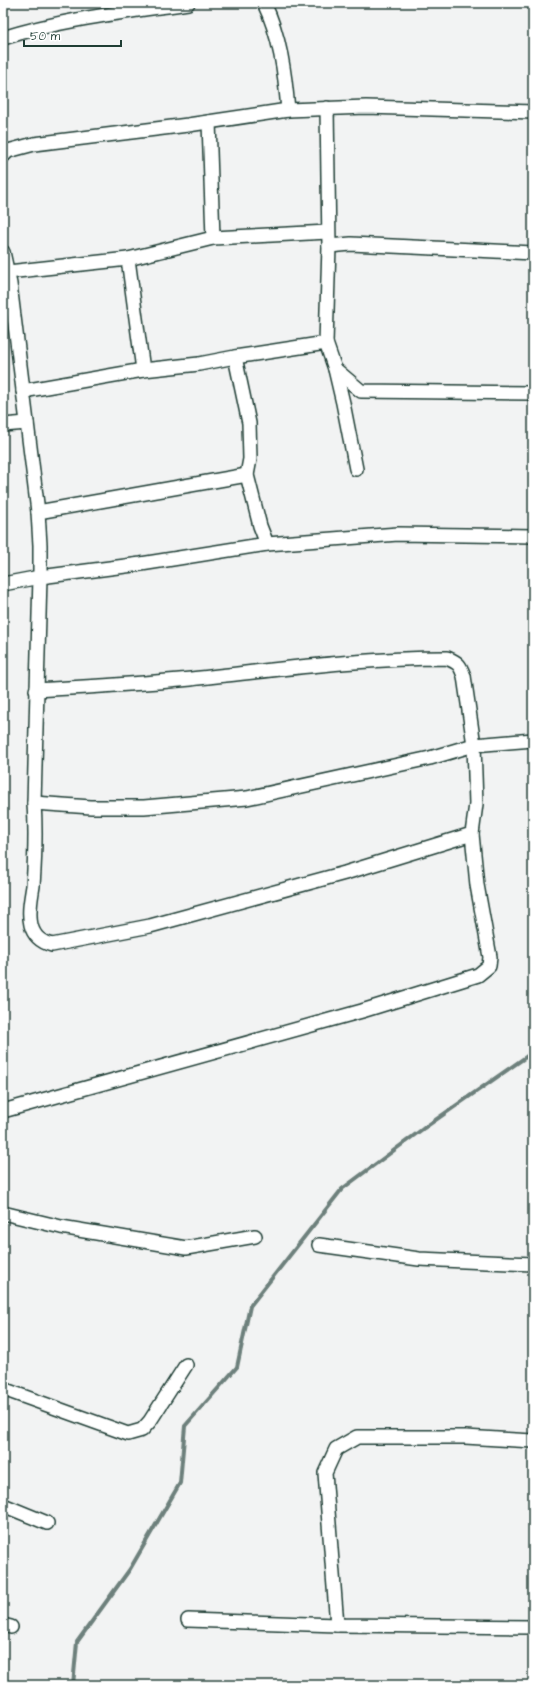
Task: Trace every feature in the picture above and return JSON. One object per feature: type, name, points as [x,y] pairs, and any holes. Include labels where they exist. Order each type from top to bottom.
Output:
[{"type":"street","points":[[3,38],[114,8],[188,3]]},
{"type":"street","points":[[264,3],[274,24],[281,55],[288,110]]},
{"type":"street","points":[[3,156],[8,151],[34,144],[209,122],[288,110],[366,107],[533,112]]},
{"type":"street","points":[[327,108],[328,246],[326,343],[335,369],[356,469]]},
{"type":"street","points":[[209,122],[213,238]]},
{"type":"street","points":[[8,272],[128,259],[213,238],[328,232]]},
{"type":"street","points":[[328,246],[351,244],[533,253]]},
{"type":"street","points":[[3,252],[8,272],[8,312],[23,391],[38,512],[40,577],[34,803],[36,834],[30,909],[31,926],[37,938],[52,945],[150,926],[345,873],[472,834]]},
{"type":"street","points":[[128,259],[143,370]]},
{"type":"street","points":[[23,391],[143,370],[199,364],[326,343]]},
{"type":"street","points":[[235,357],[249,423],[250,459],[247,476],[266,544]]},
{"type":"street","points":[[335,369],[361,391]]},
{"type":"street","points":[[343,403],[361,391],[533,393]]},
{"type":"street","points":[[3,425],[27,423]]},
{"type":"street","points":[[38,512],[247,476]]},
{"type":"street","points":[[3,584],[40,577],[141,564],[266,544],[398,534],[533,536]]},
{"type":"street","points":[[3,1111],[362,1011],[478,975],[489,966],[490,957],[477,885],[472,834],[476,804],[474,745],[464,676],[460,665],[447,658],[409,658],[345,662],[189,679],[36,690]]},
{"type":"street","points":[[34,803],[91,807],[144,807],[247,798],[430,758],[474,745],[533,740]]},
{"type":"street","points":[[3,1213],[61,1228],[186,1248],[255,1236]]},
{"type":"street","points":[[319,1245],[419,1259],[533,1264]]},
{"type":"street","points":[[3,1389],[128,1434],[142,1430],[150,1421],[186,1365]]},
{"type":"street","points":[[337,1625],[325,1473],[336,1449],[357,1437],[465,1437],[533,1442]]},
{"type":"street","points":[[3,1505],[47,1523]]},
{"type":"street","points":[[188,1620],[337,1625],[533,1627]]},
{"type":"waterway","points":[[73,1685],[77,1642],[130,1569],[180,1483],[185,1426],[237,1367],[250,1306],[342,1189],[424,1128],[533,1052]]}]
